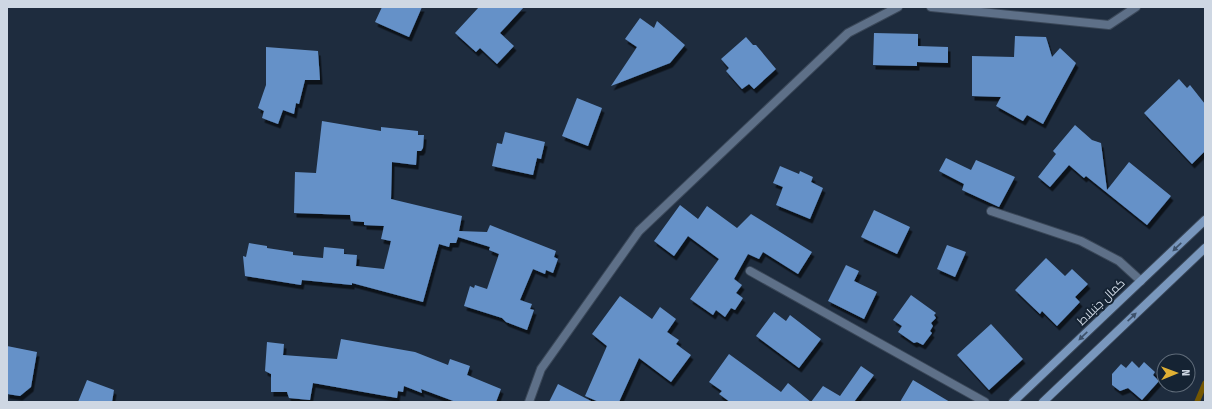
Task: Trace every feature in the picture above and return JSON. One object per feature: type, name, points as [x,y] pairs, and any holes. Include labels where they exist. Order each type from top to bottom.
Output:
[{"type":"main road","name":"كمال جنبلاط","points":[[1013,402],[1205,220]]},
{"type":"main road","points":[[1043,402],[1205,248]]},
{"type":"street","points":[[529,402],[541,369],[639,231],[848,33],[898,7]]},
{"type":"street","points":[[931,7],[1109,26],[1136,7]]},
{"type":"street","points":[[991,211],[1081,241],[1119,261],[1141,280]]},
{"type":"street","points":[[750,271],[985,402]]},
{"type":"building","points":[[382,7],[422,7],[409,37],[375,22]]},
{"type":"building","points":[[479,7],[524,7],[500,33],[514,46],[497,64],[480,48],[476,52],[455,33]]},
{"type":"building","points":[[640,18],[654,28],[657,21],[685,45],[670,63],[611,86],[637,47],[625,39]]},
{"type":"building","points":[[874,33],[918,34],[918,46],[948,47],[948,63],[917,62],[917,66],[873,65]]},
{"type":"building","points":[[1015,36],[1046,37],[1052,57],[1060,48],[1076,63],[1043,124],[1027,115],[1023,121],[996,106],[1001,97],[972,96],[972,56],[1014,57]]},
{"type":"building","points":[[746,37],[753,45],[756,45],[776,69],[754,89],[749,84],[742,89],[726,71],[729,68],[721,59]]},
{"type":"building","points":[[266,47],[318,51],[320,80],[305,80],[299,104],[296,103],[294,114],[283,110],[278,124],[262,118],[264,111],[258,108],[266,85]]},
{"type":"building","points":[[1179,79],[1187,88],[1190,85],[1205,104],[1205,151],[1192,164],[1144,113]]},
{"type":"building","points":[[577,98],[602,108],[588,146],[562,136]]},
{"type":"building","points":[[322,121],[381,131],[381,127],[418,131],[418,135],[424,135],[423,148],[421,151],[417,151],[416,165],[392,162],[391,199],[462,216],[459,231],[487,232],[490,225],[556,251],[554,257],[558,259],[553,273],[546,270],[545,274],[533,269],[520,300],[532,304],[530,309],[534,310],[527,330],[506,322],[502,318],[464,306],[470,286],[474,288],[475,285],[487,289],[499,254],[489,250],[490,247],[458,237],[456,243],[450,243],[449,247],[439,244],[423,302],[352,283],[352,285],[302,280],[301,285],[245,276],[243,256],[246,257],[249,243],[267,246],[267,248],[293,252],[293,255],[323,258],[324,247],[344,249],[344,254],[357,255],[356,266],[384,269],[391,241],[381,239],[384,226],[364,225],[364,222],[351,221],[350,215],[294,213],[295,172],[316,173]]},
{"type":"building","points":[[1075,125],[1092,140],[1101,143],[1107,190],[1129,162],[1171,196],[1147,225],[1086,176],[1084,178],[1069,165],[1050,187],[1038,177],[1056,154],[1053,151]]},
{"type":"building","points":[[505,132],[545,142],[541,159],[537,158],[533,175],[492,166],[497,143],[502,144]]},
{"type":"building","points":[[946,158],[971,170],[976,160],[1015,177],[999,207],[962,190],[964,184],[939,171]]},
{"type":"building","points":[[780,166],[799,174],[800,171],[813,177],[811,182],[823,188],[810,219],[776,205],[783,187],[773,183]]},
{"type":"building","points":[[680,205],[698,219],[707,206],[737,228],[751,214],[812,252],[798,274],[763,252],[759,259],[748,254],[734,279],[742,285],[736,293],[743,298],[735,310],[731,308],[725,317],[716,310],[713,315],[690,299],[719,259],[688,236],[674,256],[654,241]]},
{"type":"building","points":[[874,210],[910,227],[897,254],[861,237]]},
{"type":"building","points":[[947,245],[966,252],[955,277],[937,269]]},
{"type":"building","points":[[1046,258],[1065,276],[1072,269],[1088,284],[1075,297],[1080,302],[1057,326],[1042,311],[1040,314],[1015,290]]},
{"type":"building","points":[[846,265],[859,271],[854,281],[877,292],[864,319],[828,301]]},
{"type":"building","points":[[911,295],[936,313],[934,315],[936,318],[931,323],[933,326],[930,331],[932,333],[923,345],[917,342],[914,343],[898,332],[902,326],[893,320]]},
{"type":"building","points":[[620,296],[652,319],[660,307],[676,319],[667,332],[679,340],[676,344],[691,355],[671,382],[639,358],[619,402],[599,402],[585,396],[607,346],[592,334]]},
{"type":"building","points":[[774,312],[786,321],[790,315],[821,339],[799,368],[756,336]]},
{"type":"building","points":[[991,324],[1023,359],[989,390],[957,355]]},
{"type":"building","points":[[341,339],[415,352],[448,365],[450,359],[470,366],[467,375],[501,389],[496,402],[456,402],[421,389],[422,393],[404,386],[403,392],[398,391],[397,398],[313,383],[310,400],[289,398],[287,392],[271,392],[271,374],[265,371],[267,342],[284,344],[283,355],[337,359]]},
{"type":"building","points":[[7,346],[37,352],[31,387],[20,396],[7,394]]},
{"type":"building","points":[[729,354],[781,392],[788,383],[811,402],[730,402],[719,394],[722,391],[709,382]]},
{"type":"building","points":[[1132,361],[1139,368],[1144,362],[1155,372],[1153,375],[1156,378],[1156,384],[1142,400],[1128,388],[1120,391],[1112,385],[1112,374],[1121,364],[1126,368]]},
{"type":"building","points":[[861,366],[874,375],[854,402],[811,402],[823,386],[840,396]]},
{"type":"building","points":[[87,380],[114,390],[112,402],[78,402]]},
{"type":"building","points":[[913,380],[950,402],[900,402]]},
{"type":"building","points":[[558,384],[593,402],[549,402]]},
{"type":"waterway","points":[[1197,402],[1205,383]]}]
